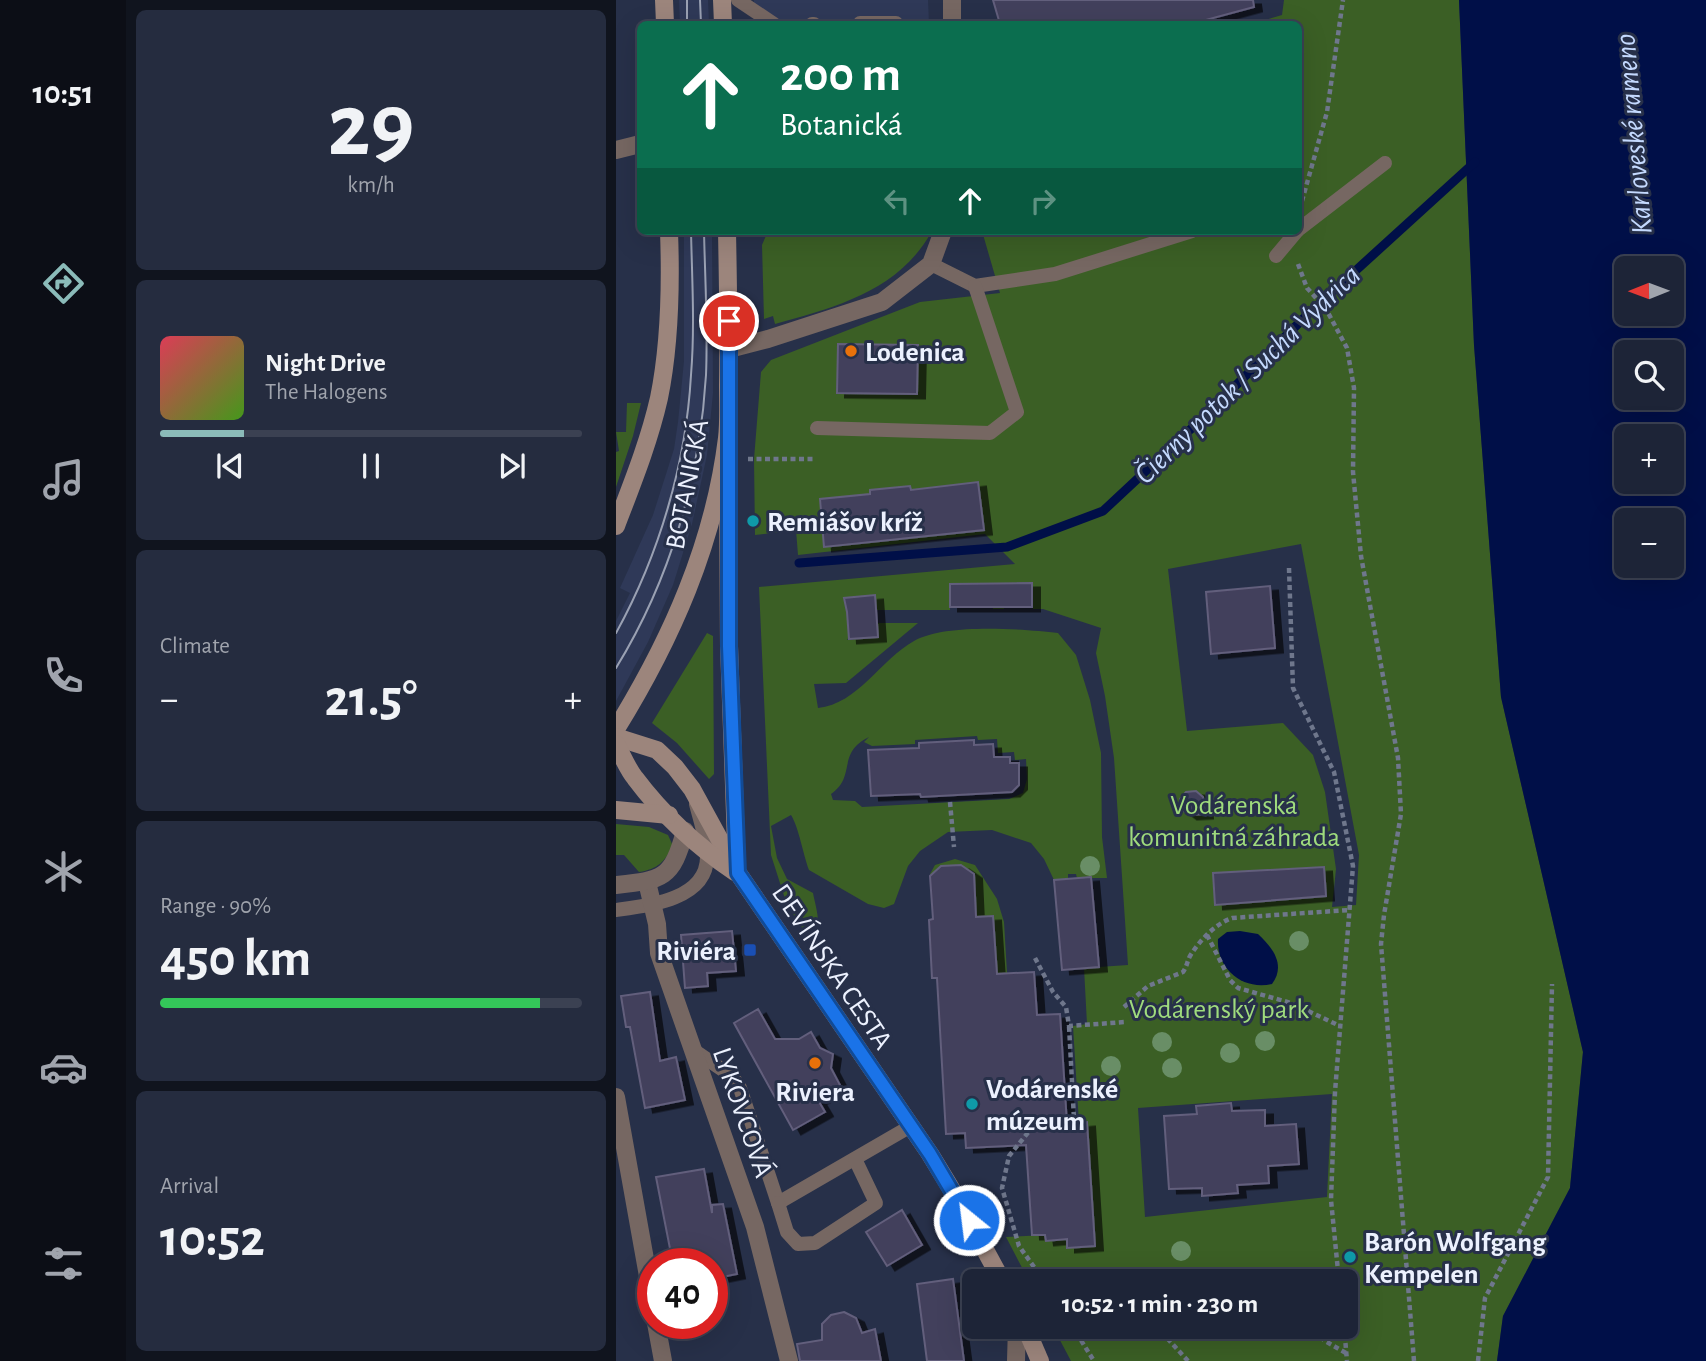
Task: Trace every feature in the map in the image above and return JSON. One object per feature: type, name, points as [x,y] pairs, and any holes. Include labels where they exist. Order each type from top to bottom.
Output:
[{"type":"street","points":[[664,0],[665,21]]},
{"type":"street","points":[[722,0],[723,21]]},
{"type":"street","points":[[952,0],[952,21]]},
{"type":"street","points":[[616,150],[637,146]]},
{"type":"street","name":"BOTANICKÁ","points":[[616,526],[644,451],[659,397],[668,310],[669,235]]},
{"type":"street","name":"BOTANICKÁ","points":[[616,729],[644,684],[677,618],[701,555],[727,438],[729,235]]},
{"type":"street","points":[[729,349],[768,340],[882,302],[931,264],[942,235]]},
{"type":"street","name":"DEVÍNSKA CESTA","points":[[727,438],[729,646],[738,873],[911,1126],[958,1200],[995,1269]]},
{"type":"street","points":[[616,737],[657,750],[675,767],[692,789],[738,873]]},
{"type":"street","points":[[616,744],[634,777],[669,816],[707,853],[738,873]]},
{"type":"street","points":[[616,810],[669,816]]},
{"type":"street","points":[[616,885],[648,882],[667,873],[685,831]]},
{"type":"street","name":"LYKOVCOVÁ","points":[[648,882],[659,953],[755,1227],[789,1361]]},
{"type":"street","points":[[616,1097],[643,1248]]},
{"type":"street","points":[[659,1339],[663,1361]]},
{"type":"street","points":[[1016,1361],[1017,1339]]},
{"type":"street","points":[[1031,1339],[1040,1361]]},
{"type":"lane","points":[[738,0],[770,21]]},
{"type":"lane","points":[[1302,224],[1385,163]]},
{"type":"lane","points":[[931,264],[975,286],[1055,274],[1179,235]]},
{"type":"lane","points":[[1276,256],[1290,235]]},
{"type":"lane","points":[[817,428],[990,433],[1017,412],[975,286]]},
{"type":"lane","points":[[616,910],[652,905],[680,896],[706,868],[707,853],[692,789]]},
{"type":"lane","points":[[695,1051],[733,1077],[740,1088],[787,1232],[798,1244],[815,1243],[876,1203],[855,1159]]},
{"type":"lane","points":[[778,1203],[911,1126]]},
{"type":"path","points":[[1302,202],[1326,112],[1343,0]]},
{"type":"path","points":[[1307,288],[1326,309],[1347,348],[1354,388],[1353,472],[1361,556],[1398,758],[1401,814],[1381,944],[1414,1361]]},
{"type":"path","points":[[748,459],[813,459]]},
{"type":"path","points":[[1289,568],[1293,688],[1334,772],[1353,866],[1340,1026],[1331,1200],[1338,1269]]},
{"type":"path","points":[[950,802],[954,847]]},
{"type":"path","points":[[1124,1007],[1148,986],[1183,972],[1189,958],[1207,935],[1223,921],[1232,918],[1349,910]]},
{"type":"path","points":[[1207,935],[1230,980],[1238,988],[1291,1003],[1340,1026]]},
{"type":"path","points":[[1035,958],[1053,992],[1066,1007],[1074,1119],[1040,1119],[1009,1156],[1002,1188],[1019,1246],[1035,1269]]},
{"type":"path","points":[[1478,1361],[1485,1298],[1548,1177],[1552,984]]},
{"type":"path","points":[[1069,1026],[1125,1022]]},
{"type":"path","points":[[1080,1339],[1094,1361]]},
{"type":"path","points":[[1168,1339],[1188,1361]]},
{"type":"path","points":[[1323,1339],[1346,1353]]},
{"type":"path","points":[[1345,1339],[1348,1361]]},
{"type":"shaded area","points":[[679,0],[708,0],[709,21],[680,21]]},
{"type":"shaded area","points":[[754,0],[928,0],[929,21],[754,21]]},
{"type":"shaded area","points":[[684,235],[712,235],[713,393],[707,455],[692,524],[673,585],[648,642],[616,701],[616,621],[630,593],[620,588],[653,515],[674,449],[684,361]]},
{"type":"green space","points":[[1284,0],[1459,0],[1474,345],[1501,697],[1583,1052],[1570,1188],[1503,1316],[1497,1361],[1071,1361],[1059,1339],[1358,1339],[1358,1269],[1023,1269],[1006,1237],[1045,1235],[1067,1239],[1067,1247],[1095,1245],[1087,1123],[1079,1123],[1073,1026],[1087,1024],[1084,968],[1128,965],[1114,758],[1096,653],[1101,628],[1043,609],[1033,609],[1032,583],[1004,584],[1004,609],[993,609],[992,584],[950,584],[950,610],[877,610],[874,595],[844,598],[849,637],[847,640],[877,637],[878,623],[918,623],[846,683],[814,684],[818,708],[845,698],[902,649],[928,635],[984,629],[1058,633],[1076,655],[1090,700],[1101,753],[1102,837],[1107,878],[1077,878],[1076,874],[1068,874],[1068,879],[1054,880],[1044,859],[1031,843],[992,830],[948,832],[920,851],[908,866],[894,904],[884,908],[868,904],[809,870],[791,815],[771,826],[777,858],[787,879],[813,893],[818,925],[810,940],[787,905],[771,855],[759,587],[1015,564],[985,534],[798,555],[796,530],[755,535],[754,459],[761,372],[771,360],[920,302],[1000,293],[983,235],[1302,235],[1302,21],[1261,21],[1282,15]],"holes":[[[1301,544],[1359,855],[1356,905],[1332,907],[1336,869],[1325,792],[1313,755],[1283,723],[1187,731],[1168,569]],[[977,736],[978,740],[997,739],[998,753],[1014,752],[1015,760],[1026,759],[1027,779],[1023,793],[1009,799],[862,807],[855,801],[833,800],[831,794],[843,780],[849,757],[859,743],[869,737],[864,742],[872,746]],[[1332,1094],[1327,1197],[1145,1217],[1138,1108]]]},
{"type":"green space","points":[[766,235],[929,235],[918,252],[902,268],[864,294],[821,311],[775,324],[773,316],[764,319],[762,245]]},
{"type":"green space","points":[[627,403],[641,403],[616,487],[616,452],[619,451],[616,432],[626,432]]},
{"type":"green space","points":[[707,633],[713,636],[714,774],[709,779],[677,743],[652,723]]},
{"type":"green space","points":[[616,824],[649,827],[668,835],[673,846],[660,864],[639,872],[624,855],[616,855]]},
{"type":"green space","points":[[955,859],[975,865],[997,899],[1004,922],[1007,973],[997,974],[976,917],[973,871],[965,871],[961,865],[941,866],[939,873],[930,874],[935,865]]},
{"type":"water","name":"Karloveské rameno","points":[[1459,0],[1706,0],[1706,1361],[1497,1361],[1503,1316],[1570,1188],[1583,1052],[1501,697],[1474,345]]},
{"type":"water","points":[[1227,932],[1258,934],[1273,951],[1278,970],[1272,984],[1242,981],[1233,975],[1222,960],[1218,939]]},
{"type":"building","points":[[993,0],[1253,0],[1254,7],[1202,21],[999,21]]},
{"type":"building","points":[[838,344],[918,345],[917,394],[837,393]]},
{"type":"building","points":[[978,482],[984,530],[824,547],[820,499],[870,494],[870,490],[910,486],[911,490]]},
{"type":"building","points":[[1032,583],[1032,607],[950,607],[950,584]]},
{"type":"building","points":[[1270,586],[1275,648],[1211,654],[1206,592]]},
{"type":"building","points":[[875,595],[878,637],[849,639],[844,598]]},
{"type":"building","points":[[974,740],[974,745],[993,744],[994,757],[1010,757],[1010,763],[1019,763],[1019,785],[1012,792],[921,797],[920,794],[871,796],[868,750],[919,748],[919,743]]},
{"type":"building","points":[[1196,791],[1203,797],[1205,814],[1189,815],[1181,809],[1180,799],[1186,792]]},
{"type":"building","points":[[961,865],[974,874],[976,917],[993,916],[997,974],[1034,972],[1037,1015],[1060,1014],[1067,1124],[1087,1122],[1095,1246],[1067,1248],[1067,1239],[1046,1241],[1045,1235],[1032,1235],[1026,1145],[966,1148],[965,1133],[946,1134],[937,978],[932,978],[929,920],[933,919],[930,876],[941,866]]},
{"type":"building","points":[[1324,867],[1326,896],[1215,905],[1213,873]]},
{"type":"building","points":[[1091,877],[1099,967],[1062,970],[1054,880]]},
{"type":"building","points":[[732,931],[736,971],[707,973],[708,986],[685,988],[681,935]]},
{"type":"building","points":[[650,992],[660,1061],[676,1057],[685,1100],[645,1108],[630,1027],[626,1027],[621,996]]},
{"type":"building","points":[[758,1009],[775,1039],[799,1039],[811,1032],[820,1048],[833,1054],[831,1068],[841,1087],[818,1100],[825,1112],[793,1130],[734,1023]]},
{"type":"building","points":[[1231,1103],[1232,1111],[1265,1110],[1265,1126],[1296,1124],[1299,1164],[1268,1166],[1269,1183],[1237,1185],[1238,1193],[1202,1196],[1202,1188],[1169,1189],[1164,1116],[1197,1114],[1196,1106]]},
{"type":"building","points":[[704,1169],[712,1213],[712,1205],[723,1204],[737,1274],[728,1276],[728,1248],[670,1248],[656,1177]]},
{"type":"building","points":[[902,1210],[922,1245],[887,1266],[866,1232]]},
{"type":"building","points":[[953,1279],[964,1361],[927,1361],[917,1284]]},
{"type":"building","points":[[844,1312],[856,1318],[862,1333],[875,1329],[881,1361],[800,1361],[797,1344],[822,1340],[822,1324],[831,1315]]},
{"type":"waterway","name":"Čierny potok / Suchá Vydrica","points":[[799,563],[1007,547],[1103,511],[1308,314],[1475,162]]},
{"type":"tram line","points":[[687,0],[687,21]]},
{"type":"tram line","points":[[700,0],[701,21]]},
{"type":"tram line","points":[[616,633],[657,541],[668,508],[683,442],[692,357],[691,235]]},
{"type":"tram line","points":[[616,668],[652,600],[667,564],[689,490],[697,452],[706,375],[704,235]]},
{"type":"place","name":"Lodenica","points":[[851,351]]},
{"type":"place","name":"Remiášov kríž","points":[[753,521]]},
{"type":"place","name":"Riviéra","points":[[750,950]]},
{"type":"place","name":"Riviera","points":[[815,1063]]},
{"type":"place","name":"Vodárenské múzeum","points":[[972,1104]]},
{"type":"place","name":"Barón Wolfgang Kempelen","points":[[1350,1257]]},
{"type":"route","points":[[729,321],[729,646],[738,873],[930,1154],[969,1220]]},
{"type":"park label","name":"Vodárenská komunitná záhrada","points":[[1234,820]]},
{"type":"park label","name":"Vodárenský park","points":[[1219,1008]]}]
